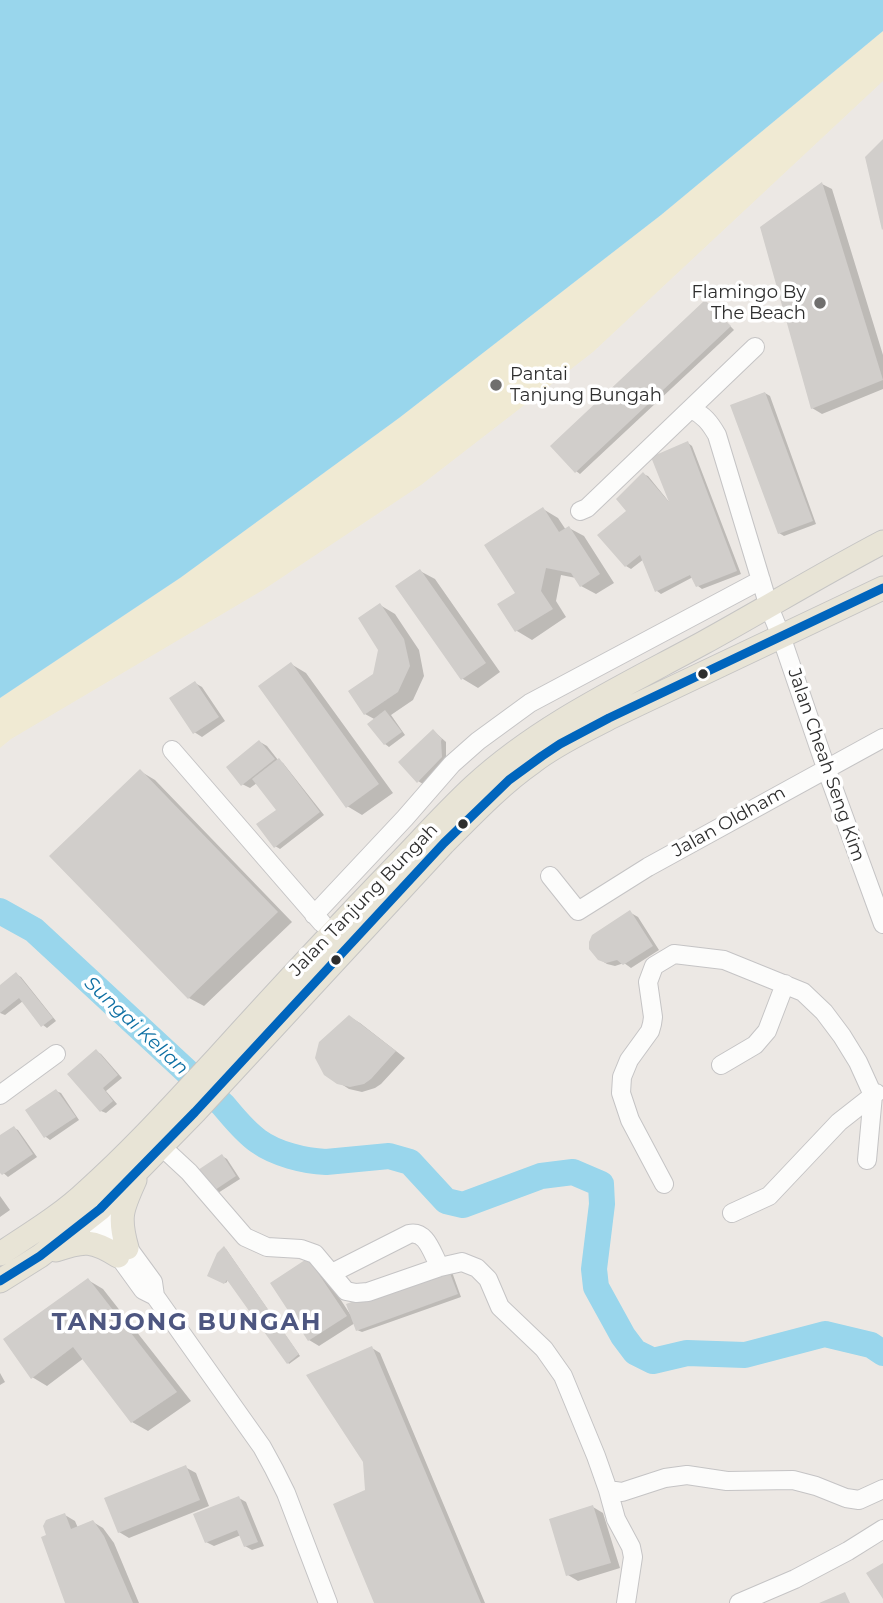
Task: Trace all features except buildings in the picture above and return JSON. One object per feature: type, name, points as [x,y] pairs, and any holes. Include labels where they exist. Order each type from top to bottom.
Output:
[{"type":"main road","name":"Jalan Tanjung Bungah","points":[[219,1070],[331,933],[474,786],[519,749],[567,718],[883,542]]},
{"type":"main road","name":"Jalan Tanjung Bungah","points":[[0,1255],[88,1204],[141,1168],[162,1147],[187,1105],[219,1070],[482,805],[533,761],[609,718],[883,588]]},
{"type":"main road","name":"Jalan Tanjung Bungah","points":[[0,1281],[40,1256],[156,1124],[187,1105]]},
{"type":"main road","points":[[40,1256],[75,1243],[87,1242],[123,1252],[121,1219],[124,1205],[141,1168]]},
{"type":"street","points":[[580,511],[587,508],[755,347]]},
{"type":"street","name":"Jalan Cheah Seng Kim","points":[[691,409],[701,414],[717,435],[769,607],[826,768],[879,899],[883,923]]},
{"type":"street","points":[[314,915],[453,764],[478,741],[530,703],[761,580]]},
{"type":"street","name":"Jalan Oldham","points":[[550,876],[578,911],[648,867],[883,738]]},
{"type":"street","points":[[172,750],[331,933]]},
{"type":"street","points":[[664,1184],[630,1120],[621,1093],[622,1077],[629,1060],[652,1024],[648,982],[654,966],[674,954],[723,960],[803,992],[824,1012],[878,1093],[867,1160]]},
{"type":"street","points":[[721,1065],[755,1045],[767,1031],[785,984]]},
{"type":"street","points":[[0,1095],[55,1054]]},
{"type":"street","points":[[732,1213],[769,1196],[839,1122],[878,1093]]},
{"type":"street","points":[[162,1147],[189,1172],[245,1237],[267,1247],[301,1249],[315,1254],[346,1291],[368,1292],[462,1262],[477,1268],[488,1279],[500,1307],[544,1349],[563,1376],[608,1490],[616,1518],[631,1547],[633,1557],[626,1603]]},
{"type":"street","points":[[88,1204],[123,1252],[153,1283],[155,1296],[262,1447],[286,1493],[328,1603]]},
{"type":"street","points":[[331,1273],[415,1232],[423,1236],[440,1267]]},
{"type":"street","points":[[608,1490],[622,1492],[665,1478],[687,1475],[727,1481],[793,1480],[859,1500],[883,1489]]},
{"type":"street","points":[[739,1603],[795,1579],[883,1529]]},
{"type":"sand","name":"Pantai Tanjung Bungah","points":[[883,31],[883,81],[593,352],[421,485],[263,590],[0,748],[0,698],[180,578],[399,418],[661,215]]},
{"type":"water","points":[[0,0],[883,0],[883,31],[661,215],[399,418],[180,578],[0,698]]},
{"type":"waterway","name":"Sungai Kelian","points":[[0,911],[34,930],[223,1105],[248,1133],[273,1150],[326,1162],[389,1156],[410,1162],[446,1201],[463,1205],[541,1176],[573,1172],[601,1184],[602,1204],[594,1269],[596,1287],[635,1352],[653,1361],[687,1353],[745,1355],[825,1334],[871,1345],[883,1353]]},
{"type":"transit line","points":[[0,1281],[40,1256],[100,1209],[195,1112],[444,843],[509,780],[560,744],[609,718],[883,588]]},
{"type":"place","name":"Flamingo By The Beach","points":[[820,303]]},
{"type":"place","name":"Pantai Tanjung Bungah","points":[[496,385]]},
{"type":"district","name":"TANJONG BUNGAH","points":[[187,1323]]}]
